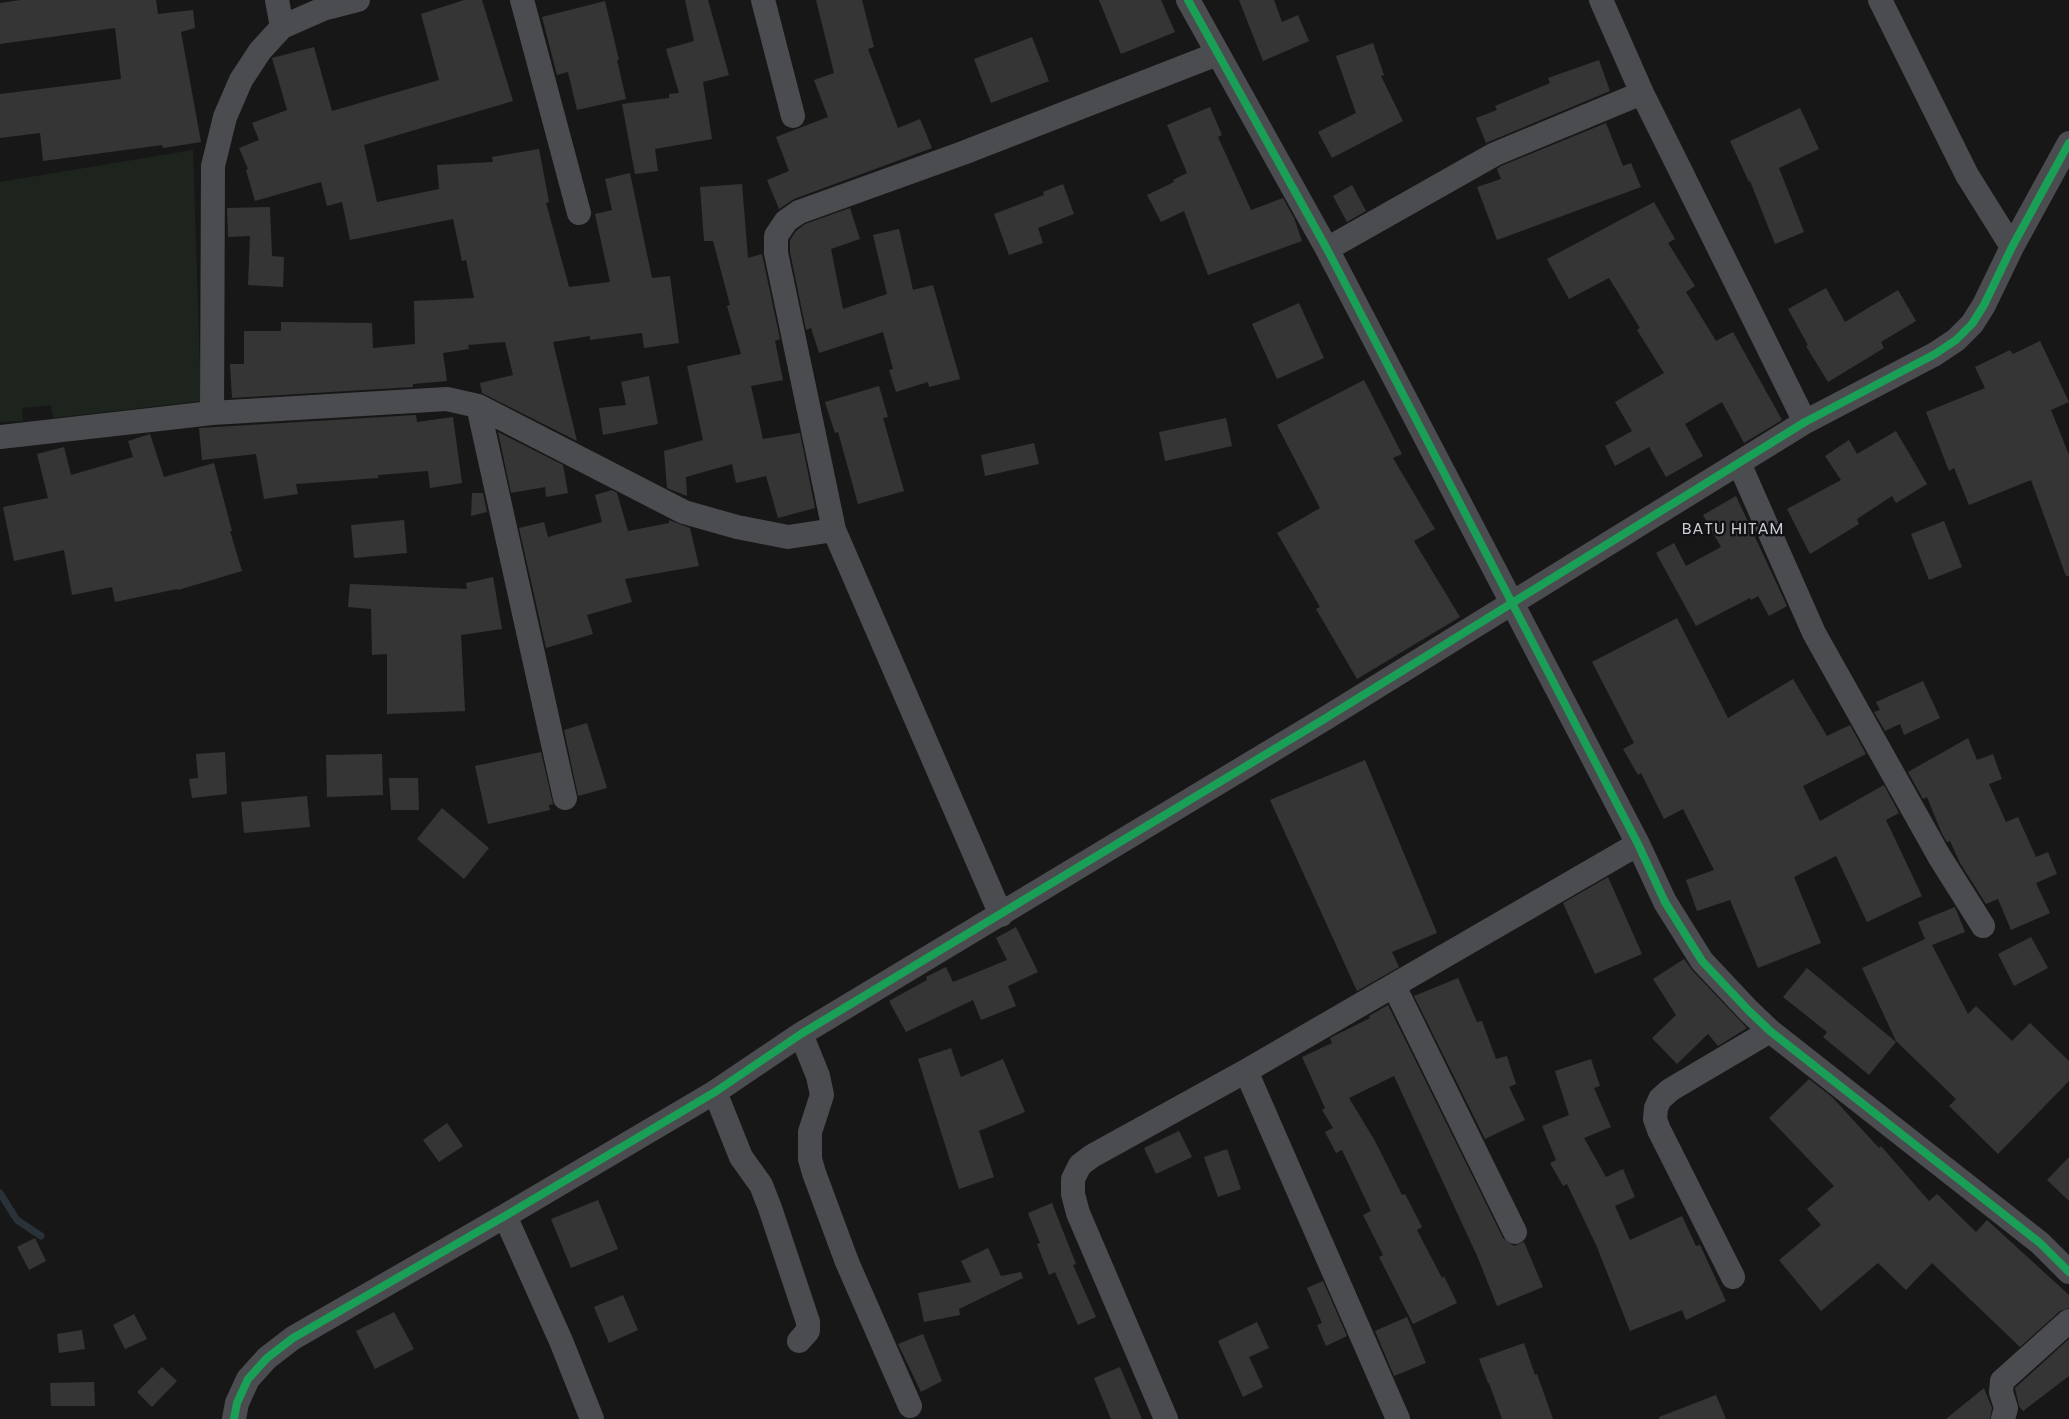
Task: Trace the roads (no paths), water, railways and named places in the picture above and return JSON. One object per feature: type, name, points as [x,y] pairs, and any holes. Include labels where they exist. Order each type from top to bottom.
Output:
[{"type":"street","points":[[276,0],[282,27]]},
{"type":"street","points":[[212,413],[213,166],[225,117],[242,80],[260,51],[282,27],[323,9],[358,0]]},
{"type":"street","points":[[522,0],[579,213]]},
{"type":"street","points":[[763,0],[793,116]]},
{"type":"street","points":[[1188,0],[1327,249],[1638,844],[1665,902],[1702,960],[1770,1031],[2040,1243],[2069,1272]]},
{"type":"street","points":[[1601,0],[1642,93],[1805,422]]},
{"type":"street","points":[[1880,0],[1967,175],[2012,247]]},
{"type":"street","points":[[1002,915],[834,530],[776,253],[776,236],[786,222],[799,212],[964,153],[1217,54]]},
{"type":"street","points":[[1327,249],[1495,154],[1642,93]]},
{"type":"street","points":[[234,1419],[237,1403],[248,1379],[267,1358],[293,1338],[506,1216],[715,1092],[802,1034],[1002,915],[1805,422],[1935,354],[1956,340],[1972,324],[1984,305],[2012,247],[2069,143]]},
{"type":"street","points":[[0,437],[212,413],[447,398],[478,406],[684,512],[737,527],[788,536],[834,530]]},
{"type":"street","points":[[478,406],[565,798]]},
{"type":"street","points":[[1738,463],[1814,633],[1939,856],[1984,926]]},
{"type":"street","points":[[1166,1419],[1078,1213],[1073,1194],[1073,1179],[1080,1166],[1092,1156],[1246,1071],[1638,844]]},
{"type":"street","points":[[1394,986],[1515,1232]]},
{"type":"street","points":[[1733,1277],[1659,1130],[1655,1119],[1656,1108],[1660,1099],[1670,1090],[1770,1031]]},
{"type":"street","points":[[802,1034],[818,1076],[822,1095],[810,1132],[810,1159],[814,1173],[847,1262],[910,1406]]},
{"type":"street","points":[[1246,1071],[1398,1419]]},
{"type":"street","points":[[715,1092],[741,1158],[761,1185],[770,1208],[808,1322],[808,1331],[799,1341]]},
{"type":"street","points":[[506,1216],[562,1341],[592,1419]]},
{"type":"street","points":[[2004,1419],[2006,1408],[2001,1392],[2002,1381],[2069,1321]]},
{"type":"waterway","points":[[0,1193],[17,1220],[41,1236]]},
{"type":"district","name":"BATU HITAM","points":[[1733,530]]}]
